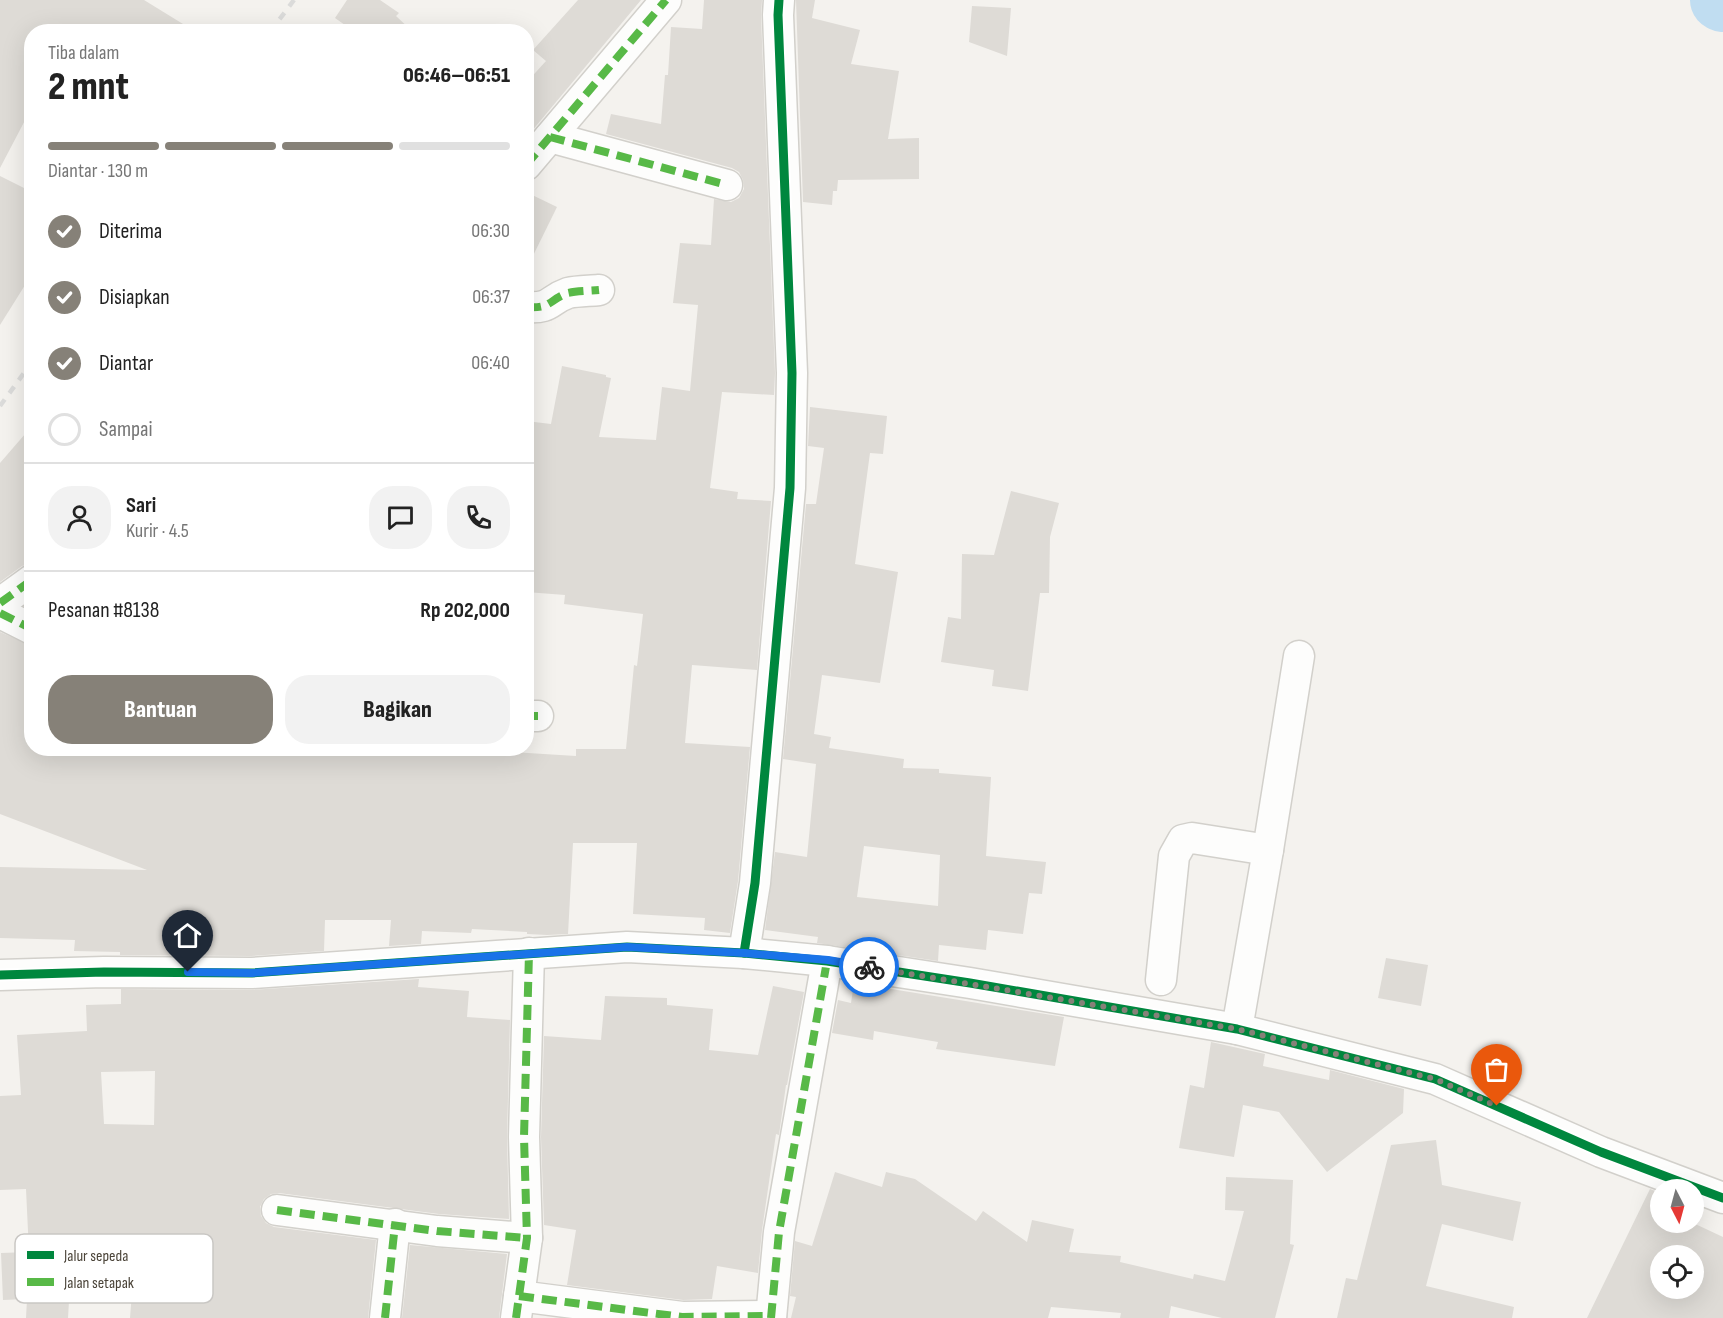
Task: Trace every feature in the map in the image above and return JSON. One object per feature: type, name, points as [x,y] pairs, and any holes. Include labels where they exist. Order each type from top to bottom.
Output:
[{"type":"street","points":[[534,156],[666,0]]},
{"type":"street","points":[[744,953],[755,883],[790,488],[792,373],[779,0]]},
{"type":"street","points":[[550,137],[727,186]]},
{"type":"street","points":[[534,308],[550,306],[569,293],[599,290]]},
{"type":"street","points":[[0,603],[24,586]]},
{"type":"street","points":[[0,613],[24,625]]},
{"type":"street","points":[[1237,1029],[1299,656]]},
{"type":"street","points":[[1161,980],[1174,856],[1184,840],[1192,838],[1268,850]]},
{"type":"street","points":[[0,975],[104,972],[252,973],[627,947],[828,960],[1237,1029],[1435,1079],[1601,1152],[1723,1198]]},
{"type":"street","points":[[529,953],[524,1137],[527,1238],[518,1307],[682,1317],[771,1317],[778,1232],[828,960]]},
{"type":"street","points":[[277,1210],[437,1231],[527,1238]]},
{"type":"street","points":[[385,1318],[395,1224]]},
{"type":"building","points":[[0,0],[144,0],[183,24],[24,24],[24,122],[0,168]]},
{"type":"building","points":[[347,0],[380,0],[399,13],[396,16],[404,24],[344,24],[335,18]]},
{"type":"building","points":[[578,0],[641,0],[534,128],[534,74],[546,61],[534,49]]},
{"type":"building","points":[[704,0],[762,0],[774,395],[722,392],[710,488],[738,492],[737,499],[771,501],[757,670],[692,665],[685,743],[750,747],[738,881],[730,933],[704,930],[705,918],[633,914],[637,843],[573,843],[568,934],[527,934],[527,932],[472,929],[471,933],[422,931],[421,944],[389,946],[391,920],[325,920],[324,951],[251,956],[120,955],[120,952],[74,951],[75,940],[0,938],[0,867],[147,870],[0,814],[0,632],[24,642],[24,756],[534,756],[534,753],[576,756],[576,749],[626,749],[634,665],[637,666],[643,614],[564,604],[565,595],[534,593],[534,422],[551,424],[562,366],[611,378],[599,437],[656,440],[662,387],[690,391],[698,305],[673,303],[680,243],[711,245],[714,199],[731,202],[739,198],[744,189],[743,180],[739,172],[732,168],[606,134],[611,114],[661,124],[665,75],[668,75],[671,27],[702,29]]},
{"type":"building","points":[[796,0],[815,0],[812,18],[860,30],[851,64],[899,71],[888,139],[919,138],[919,179],[838,180],[837,191],[833,191],[832,205],[803,202]]},
{"type":"building","points":[[972,6],[1011,8],[1007,56],[969,42]]},
{"type":"building","points":[[0,176],[24,188],[24,287],[0,325]]},
{"type":"building","points":[[534,196],[557,207],[534,254]]},
{"type":"building","points":[[810,407],[887,416],[883,454],[870,453],[855,564],[898,572],[880,683],[822,675],[814,734],[831,737],[829,748],[904,759],[903,768],[939,769],[939,773],[991,777],[986,856],[1046,862],[1042,894],[1029,893],[1023,934],[988,930],[986,950],[939,945],[938,961],[817,943],[818,937],[765,930],[775,852],[807,857],[816,764],[783,759],[806,504],[816,504],[824,448],[808,446]],"holes":[[[864,846],[940,855],[938,906],[857,897]]]},
{"type":"building","points":[[24,435],[24,565],[0,582],[0,463]]},
{"type":"building","points":[[1011,491],[1059,503],[1050,537],[1049,593],[1040,593],[1028,691],[992,686],[994,670],[941,662],[948,617],[961,619],[962,554],[994,555]]},
{"type":"building","points":[[1386,958],[1428,965],[1421,1006],[1378,998]]},
{"type":"building","points":[[419,979],[418,987],[469,991],[467,1017],[510,1020],[507,1137],[509,1219],[439,1214],[279,1193],[271,1194],[264,1199],[260,1207],[261,1216],[266,1223],[274,1227],[376,1240],[368,1318],[130,1318],[131,1303],[213,1303],[213,1234],[28,1234],[26,1189],[0,1190],[0,1096],[21,1095],[17,1035],[87,1031],[86,1005],[121,1004],[121,989],[252,990]],"holes":[[[155,1071],[154,1125],[104,1124],[101,1072]]]},
{"type":"building","points":[[854,983],[1064,1017],[1055,1066],[936,1049],[938,1042],[874,1031],[873,1040],[832,1033],[838,1000],[851,1003]]},
{"type":"building","points":[[773,986],[804,992],[779,1135],[776,1134],[758,1273],[717,1266],[712,1299],[683,1300],[567,1285],[576,1230],[544,1225],[541,1137],[544,1036],[601,1040],[605,996],[667,998],[667,1005],[713,1009],[709,1050],[758,1055]]},
{"type":"building","points":[[1211,1042],[1265,1054],[1263,1066],[1329,1080],[1330,1070],[1404,1089],[1403,1113],[1327,1172],[1279,1112],[1243,1105],[1234,1157],[1179,1148],[1190,1085],[1204,1088]]},
{"type":"building","points":[[1436,1140],[1442,1185],[1521,1202],[1513,1241],[1442,1224],[1426,1286],[1514,1307],[1512,1318],[1337,1318],[1346,1278],[1357,1280],[1391,1145]]},
{"type":"building","points":[[835,1172],[882,1187],[886,1172],[915,1179],[976,1221],[983,1211],[1027,1242],[1032,1220],[1074,1229],[1069,1252],[1121,1256],[1120,1262],[1193,1279],[1194,1274],[1225,1281],[1244,1211],[1225,1210],[1226,1177],[1293,1180],[1290,1244],[1294,1245],[1275,1318],[1222,1318],[1171,1306],[1169,1318],[1120,1318],[1121,1313],[1051,1307],[1048,1318],[791,1318],[796,1297],[790,1296],[795,1241],[812,1246]]},
{"type":"building","points":[[1650,1189],[1650,1233],[1704,1233],[1704,1228],[1723,1237],[1723,1318],[1587,1318]]},
{"type":"building","points":[[410,1245],[507,1254],[499,1318],[402,1318]]},
{"type":"building","points":[[15,1252],[15,1300],[3,1300],[1,1253]]},
{"type":"building","points":[[27,1303],[69,1303],[68,1318],[26,1318]]},
{"type":"railway","points":[[276,24],[294,0]]},
{"type":"railway","points":[[0,406],[24,373]]},
{"type":"marked path","points":[[534,156],[666,0]]},
{"type":"marked path","points":[[550,137],[727,185]]},
{"type":"marked path","points":[[534,307],[541,307],[568,293],[599,290]]},
{"type":"marked path","points":[[0,603],[24,586]]},
{"type":"marked path","points":[[0,613],[24,625]]},
{"type":"marked path","points":[[516,1318],[527,1238],[524,1137],[529,953]]},
{"type":"marked path","points":[[771,1318],[779,1232],[827,961]]},
{"type":"marked path","points":[[277,1210],[437,1231],[527,1238]]},
{"type":"marked path","points":[[385,1318],[395,1224]]},
{"type":"marked path","points":[[519,1296],[682,1317],[771,1316]]},
{"type":"cycle path","points":[[744,953],[755,883],[790,488],[792,373],[779,0]]},
{"type":"cycle path","points":[[0,975],[104,972],[252,973],[627,947],[744,953],[827,961],[1237,1029],[1435,1079],[1601,1152],[1723,1198]]},
{"type":"way so far","points":[[869,967],[1237,1029],[1435,1079],[1497,1106]]},
{"type":"route","points":[[188,972],[252,973],[627,947],[744,953],[828,960],[869,967]]}]
